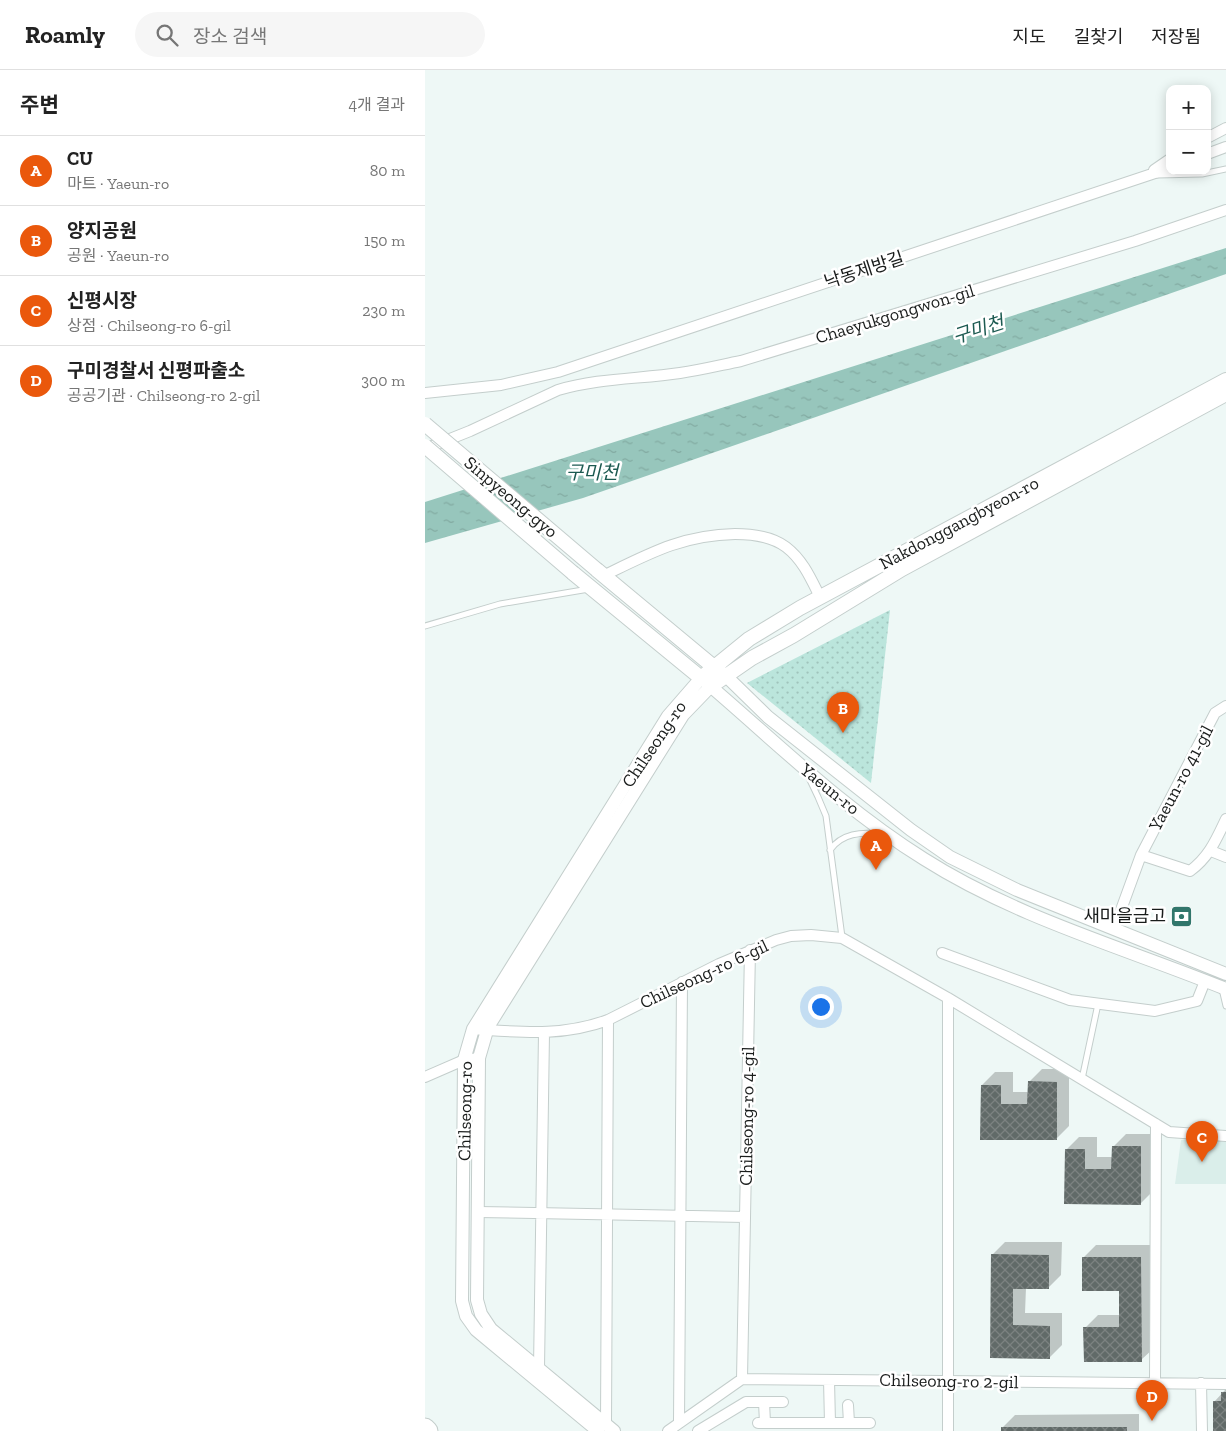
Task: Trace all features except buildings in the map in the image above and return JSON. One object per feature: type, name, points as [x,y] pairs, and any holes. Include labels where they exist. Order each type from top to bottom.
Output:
[{"type":"main road","points":[[1185,402],[1226,371]]},
{"type":"main road","name":"Nakdonggangbyeon-ro","points":[[706,682],[749,638],[820,597],[1226,380]]},
{"type":"main road","name":"Nakdonggangbyeon-ro","points":[[706,682],[726,676],[752,658],[803,630],[902,569],[1226,394]]},
{"type":"main road","name":"Sinpyeong-gyo","points":[[425,424],[601,572]]},
{"type":"main road","name":"Sinpyeong-gyo","points":[[425,447],[573,573]]},
{"type":"main road","name":"Yaeun-ro","points":[[601,572],[726,676]]},
{"type":"main road","name":"Yaeun-ro","points":[[573,573],[706,682]]},
{"type":"street","points":[[1211,136],[1226,128]]},
{"type":"street","points":[[1211,153],[1226,148]]},
{"type":"street","points":[[1148,176],[1166,161]]},
{"type":"street","name":"낙동제방길","points":[[425,393],[501,385],[557,372],[1166,169]]},
{"type":"street","name":"Chaeyukgongwon-gil","points":[[425,447],[470,431],[558,390],[597,381],[681,373],[741,361],[1135,241],[1226,210]]},
{"type":"street","points":[[557,372],[558,390]]},
{"type":"street","points":[[601,572],[685,540],[702,536],[749,534],[765,537],[785,546],[805,568],[820,597]]},
{"type":"street","name":"Yaeun-ro","points":[[726,676],[768,717],[911,830],[950,857],[1017,890],[1226,974]]},
{"type":"street","name":"Yaeun-ro","points":[[706,682],[803,768],[887,834],[924,860],[1019,909],[1110,946],[1224,988]]},
{"type":"street","name":"Chilseong-ro","points":[[606,1429],[477,1330],[466,1316],[462,1301],[464,1060],[473,1029],[668,716],[706,682]]},
{"type":"street","name":"Chilseong-ro","points":[[606,1429],[539,1368],[491,1329],[481,1314],[477,1300],[479,1058],[487,1030],[683,715],[706,682]]},
{"type":"street","name":"Yaeun-ro 41-gil","points":[[1114,929],[1141,855],[1215,713],[1226,706]]},
{"type":"street","points":[[1141,855],[1190,871],[1201,864],[1211,851],[1226,819]]},
{"type":"street","points":[[1211,851],[1226,857]]},
{"type":"street","name":"Chilseong-ro 6-gil","points":[[473,1029],[544,1033],[590,1026],[608,1020],[750,950],[791,936],[811,935],[842,938],[948,998],[1169,1132],[1226,1136]]},
{"type":"street","name":"Chilseong-ro 4-gil","points":[[745,1217],[750,950]]},
{"type":"street","points":[[942,953],[1070,1000],[1155,1011],[1197,1001],[1205,981]]},
{"type":"street","points":[[679,1424],[682,982]]},
{"type":"street","points":[[948,998],[948,1431]]},
{"type":"street","points":[[606,1429],[608,1020]]},
{"type":"street","points":[[539,1368],[544,1033]]},
{"type":"street","points":[[425,1077],[464,1060],[479,1058]]},
{"type":"street","points":[[1155,1383],[1156,1124]]},
{"type":"street","points":[[478,1212],[745,1217],[742,1379],[668,1431]]},
{"type":"street","name":"Chilseong-ro 2-gil","points":[[742,1379],[1226,1384]]},
{"type":"street","points":[[829,1380],[830,1423]]},
{"type":"street","points":[[1201,1383],[1203,1431]]},
{"type":"street","points":[[698,1431],[746,1402],[783,1402]]},
{"type":"street","points":[[764,1402],[761,1423],[870,1423]]},
{"type":"street","points":[[848,1405],[849,1423]]},
{"type":"lane","points":[[1148,176],[1202,174],[1226,169]]},
{"type":"lane","points":[[425,626],[500,604],[592,589]]},
{"type":"lane","points":[[803,768],[826,816],[842,938]]},
{"type":"lane","points":[[830,850],[840,840],[859,833],[887,834]]},
{"type":"lane","name":"Yaeun-ro","points":[[1224,988],[1226,1006]]},
{"type":"lane","points":[[1081,1080],[1099,1004]]},
{"type":"shaded area","points":[[890,610],[871,783],[747,683]]},
{"type":"shaded area","points":[[1226,1139],[1226,1184],[1175,1184],[1181,1140]]},
{"type":"water","name":"구미천","points":[[1226,248],[1226,274],[583,498],[425,543],[425,502]]},
{"type":"place","name":"양지공원","points":[[843,733]]},
{"type":"place","name":"CU","points":[[876,870]]},
{"type":"place","name":"새마을금고","points":[[1182,916]]},
{"type":"place","name":"신평시장","points":[[1202,1162]]},
{"type":"place","name":"구미경찰서 신평파출소","points":[[1152,1421]]}]
